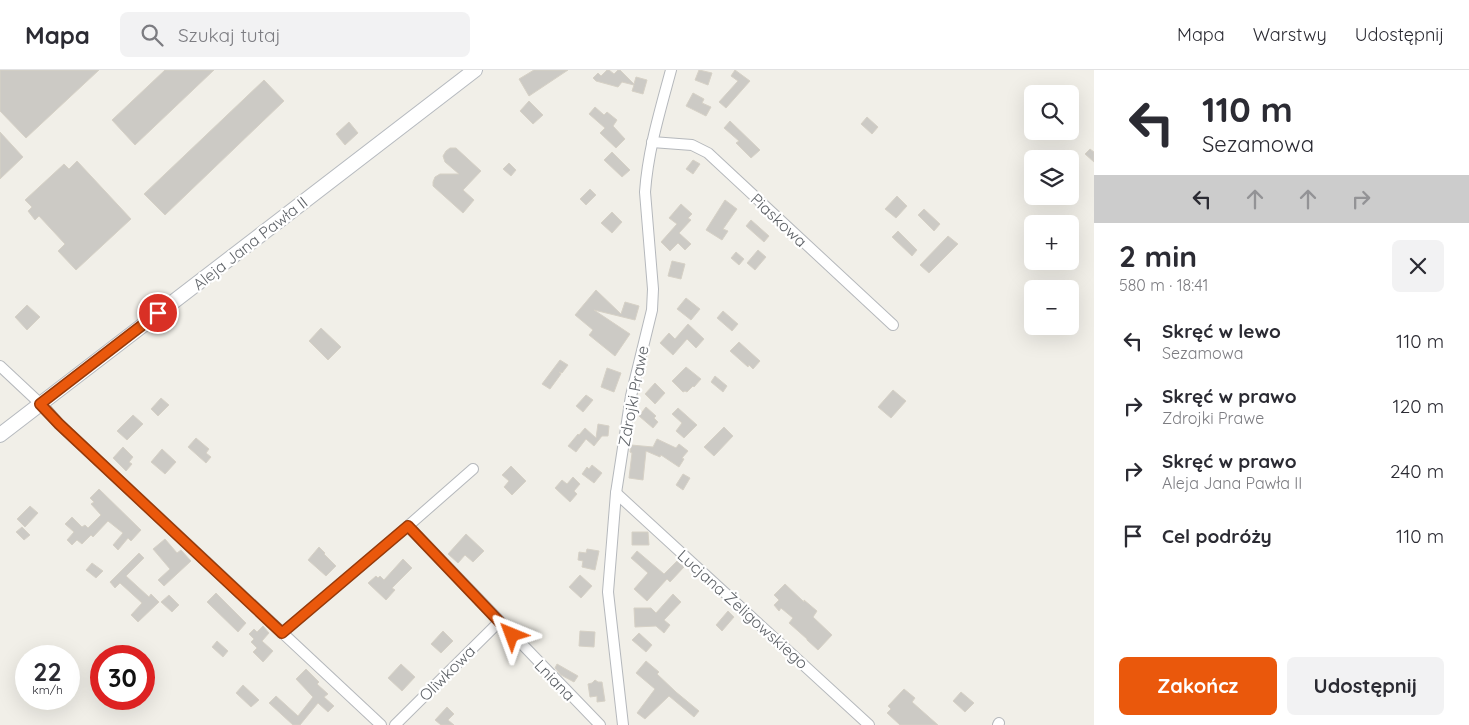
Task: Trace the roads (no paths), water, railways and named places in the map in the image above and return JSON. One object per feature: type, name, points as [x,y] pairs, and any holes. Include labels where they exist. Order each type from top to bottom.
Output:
[{"type":"main road","name":"Aleja Jana Pawła II","points":[[0,435],[475,70]]},
{"type":"street","name":"Zdrojki Prawe","points":[[623,725],[608,592],[616,493],[631,396],[652,310],[653,289],[645,192],[646,176],[652,142],[671,70]]},
{"type":"street","name":"Piaskowa","points":[[652,142],[692,146],[708,153],[893,326]]},
{"type":"street","points":[[0,366],[59,424],[381,725]]},
{"type":"street","points":[[282,633],[473,469]]},
{"type":"street","name":"Lucjana Żeligowskiego","points":[[616,493],[869,725]]},
{"type":"street","name":"Lniana","points":[[408,526],[600,725]]},
{"type":"street","name":"Oliwkowa","points":[[395,725],[499,622]]}]
